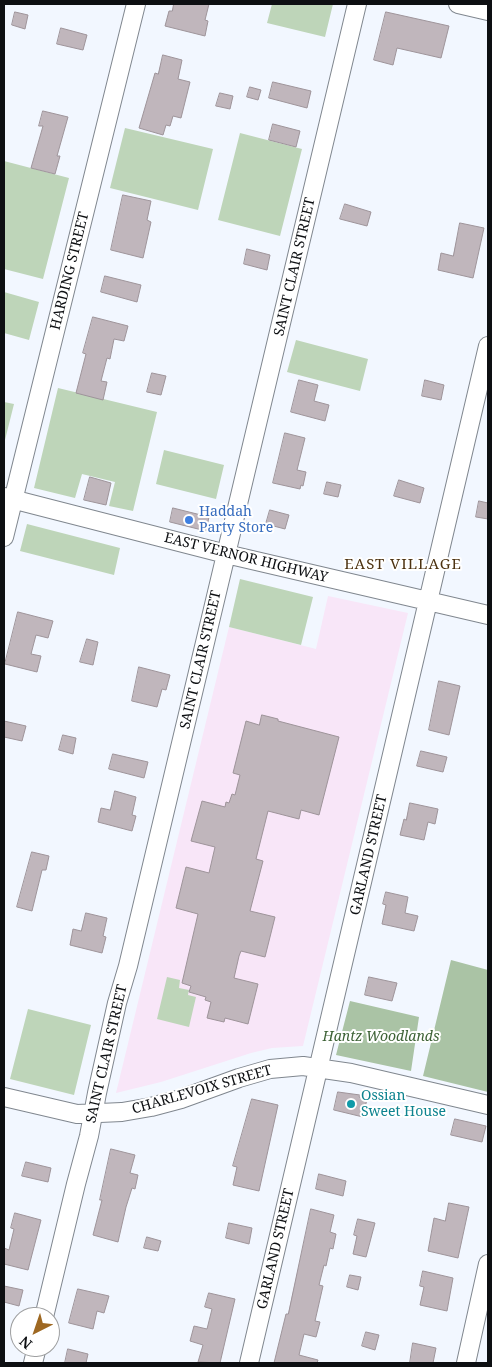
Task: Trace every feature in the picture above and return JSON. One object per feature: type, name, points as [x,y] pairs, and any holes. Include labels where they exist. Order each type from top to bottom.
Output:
[{"type":"street","name":"HARDING STREET","points":[[4,538],[8,498],[136,4]]},
{"type":"street","name":"SAINT CLAIR STREET","points":[[46,1307],[89,1136],[117,1003],[128,966],[357,4]]},
{"type":"street","points":[[458,4],[488,11]]},
{"type":"street","name":"GARLAND STREET","points":[[249,1363],[488,346]]},
{"type":"street","name":"EAST VERNOR HIGHWAY","points":[[8,498],[226,554],[488,615]]},
{"type":"street","name":"CHARLEVOIX STREET","points":[[4,1097],[77,1114],[122,1112],[151,1107],[270,1069],[303,1066],[351,1073],[488,1105]]},
{"type":"street","points":[[466,1363],[488,1264]]},
{"type":"shaded area","points":[[328,596],[408,613],[303,1046],[272,1048],[251,1053],[161,1082],[116,1093],[229,627],[316,649]]},
{"type":"green space","points":[[272,4],[333,4],[325,37],[267,23]]},
{"type":"green space","points":[[125,128],[213,149],[198,210],[110,188]]},
{"type":"green space","points":[[240,133],[302,149],[280,236],[218,220]]},
{"type":"green space","points":[[4,161],[69,178],[43,279],[4,269]]},
{"type":"green space","points":[[4,292],[39,302],[29,340],[4,333]]},
{"type":"green space","points":[[296,340],[368,359],[360,391],[287,372]]},
{"type":"green space","points":[[58,388],[157,412],[133,511],[109,506],[115,482],[82,474],[75,498],[34,488]]},
{"type":"green space","points":[[4,402],[14,404],[5,440],[4,440]]},
{"type":"green space","points":[[164,450],[224,465],[216,499],[156,484]]},
{"type":"green space","points":[[27,524],[120,548],[114,575],[20,551]]},
{"type":"green space","points":[[240,579],[313,597],[301,645],[229,627]]},
{"type":"green space","name":"Hantz Woodlands","points":[[451,960],[488,970],[488,1092],[423,1076]]},
{"type":"green space","points":[[167,977],[180,980],[179,988],[189,990],[188,995],[196,997],[189,1027],[157,1019]]},
{"type":"green space","name":"Hantz Woodlands","points":[[350,1001],[419,1017],[411,1071],[336,1055]]},
{"type":"green space","points":[[28,1009],[91,1025],[74,1095],[10,1079]]},
{"type":"building","points":[[174,4],[209,4],[205,20],[208,21],[205,36],[165,26],[169,11],[172,11]]},
{"type":"building","points":[[15,12],[28,15],[25,29],[12,25]]},
{"type":"building","points":[[386,12],[449,26],[441,58],[397,48],[393,65],[374,60]]},
{"type":"building","points":[[61,28],[87,35],[83,50],[57,44]]},
{"type":"building","points":[[163,55],[182,60],[178,79],[190,82],[181,118],[173,116],[170,126],[166,125],[163,135],[139,128],[155,73],[158,74]]},
{"type":"building","points":[[273,82],[311,91],[307,108],[269,98]]},
{"type":"building","points":[[250,87],[261,90],[258,100],[247,97]]},
{"type":"building","points":[[220,93],[233,96],[230,109],[216,106]]},
{"type":"building","points":[[43,111],[68,117],[57,156],[60,156],[55,174],[31,168],[43,126],[39,126]]},
{"type":"building","points":[[273,124],[300,131],[296,147],[269,140]]},
{"type":"building","points":[[123,195],[151,201],[147,220],[151,222],[143,258],[111,250]]},
{"type":"building","points":[[345,204],[371,212],[367,226],[340,219]]},
{"type":"building","points":[[460,223],[484,228],[473,278],[438,270],[441,253],[453,256]]},
{"type":"building","points":[[247,249],[270,255],[267,270],[244,264]]},
{"type":"building","points":[[105,276],[141,285],[137,302],[101,292]]},
{"type":"building","points":[[93,317],[128,326],[124,341],[114,339],[110,359],[107,358],[101,381],[107,382],[103,400],[76,393],[86,354],[83,353]]},
{"type":"building","points":[[152,373],[166,376],[161,395],[147,392]]},
{"type":"building","points":[[299,380],[318,385],[314,401],[329,405],[325,421],[291,412]]},
{"type":"building","points":[[425,380],[444,385],[441,400],[422,396]]},
{"type":"building","points":[[285,433],[305,438],[297,470],[306,472],[303,486],[301,485],[300,489],[273,483]]},
{"type":"building","points":[[90,477],[111,483],[106,505],[84,500]]},
{"type":"building","points":[[399,480],[424,488],[420,503],[394,496]]},
{"type":"building","points":[[327,482],[341,485],[338,497],[324,494]]},
{"type":"building","points":[[479,501],[488,503],[488,519],[476,517]]},
{"type":"building","name":"Haddah Party Store","points":[[173,508],[209,517],[206,531],[170,522]]},
{"type":"building","points":[[270,510],[289,515],[285,529],[266,524]]},
{"type":"building","points":[[18,612],[53,621],[48,638],[36,635],[31,654],[41,656],[37,672],[5,664]]},
{"type":"building","points":[[87,639],[98,642],[93,665],[80,662]]},
{"type":"building","points":[[139,667],[170,675],[166,690],[162,689],[157,707],[132,701]]},
{"type":"building","points":[[439,681],[460,686],[449,735],[429,730]]},
{"type":"building","points":[[262,715],[339,737],[319,815],[301,810],[299,819],[268,811],[256,859],[263,861],[250,911],[275,917],[265,957],[241,951],[239,956],[234,978],[258,984],[248,1024],[225,1018],[224,1022],[207,1018],[211,1002],[205,1000],[206,997],[189,992],[191,986],[182,983],[198,914],[176,908],[186,867],[209,873],[215,847],[191,841],[202,801],[225,807],[226,802],[229,803],[232,794],[235,795],[240,775],[233,773],[246,721],[259,725]]},
{"type":"building","points":[[4,721],[26,726],[22,741],[4,737]]},
{"type":"building","points":[[63,735],[76,738],[73,754],[59,750]]},
{"type":"building","points":[[421,751],[447,757],[443,772],[417,766]]},
{"type":"building","points":[[113,754],[148,762],[144,778],[109,769]]},
{"type":"building","points":[[115,791],[136,797],[132,815],[136,816],[132,831],[98,822],[101,808],[110,810]]},
{"type":"building","points":[[410,803],[438,809],[435,824],[428,822],[424,840],[400,835]]},
{"type":"building","points":[[32,852],[49,856],[46,870],[42,870],[32,911],[17,907]]},
{"type":"building","points":[[386,892],[408,897],[405,913],[418,916],[414,931],[382,924],[386,905],[383,904]]},
{"type":"building","points":[[86,913],[107,918],[103,936],[106,937],[102,953],[70,945],[73,929],[81,931]]},
{"type":"building","points":[[369,977],[397,983],[392,1001],[365,995]]},
{"type":"building","name":"Ossian Sweet House","points":[[338,1092],[360,1095],[359,1097],[367,1099],[363,1117],[334,1110]]},
{"type":"building","points":[[252,1099],[278,1105],[259,1191],[233,1185],[237,1167],[233,1166]]},
{"type":"building","points":[[455,1119],[486,1126],[482,1142],[451,1135]]},
{"type":"building","points":[[111,1149],[135,1155],[130,1173],[138,1175],[135,1189],[132,1188],[126,1207],[118,1242],[93,1235],[102,1200],[100,1200]]},
{"type":"building","points":[[26,1162],[51,1168],[48,1182],[22,1176]]},
{"type":"building","points":[[319,1174],[346,1181],[343,1196],[316,1189]]},
{"type":"building","points":[[449,1203],[469,1207],[458,1258],[428,1251],[434,1218],[445,1221]]},
{"type":"building","points":[[311,1209],[334,1215],[330,1232],[336,1234],[333,1249],[330,1248],[319,1285],[323,1286],[315,1321],[320,1322],[316,1337],[304,1334],[299,1355],[318,1360],[317,1363],[274,1363],[286,1314],[288,1314]]},
{"type":"building","points":[[15,1213],[41,1220],[28,1270],[4,1264],[4,1248],[9,1250],[14,1229],[11,1228]]},
{"type":"building","points":[[358,1219],[375,1223],[366,1257],[353,1254],[357,1236],[354,1235]]},
{"type":"building","points":[[229,1223],[252,1228],[249,1244],[226,1238]]},
{"type":"building","points":[[147,1237],[161,1241],[158,1251],[144,1248]]},
{"type":"building","points":[[423,1271],[453,1278],[447,1311],[420,1305],[424,1287],[420,1286]]},
{"type":"building","points":[[350,1275],[361,1277],[358,1290],[347,1287]]},
{"type":"building","points":[[4,1286],[23,1290],[19,1306],[4,1302]]},
{"type":"building","points":[[78,1289],[109,1296],[104,1313],[97,1311],[93,1329],[69,1323]]},
{"type":"building","points":[[209,1293],[235,1299],[220,1363],[198,1362],[203,1345],[190,1341],[194,1326],[207,1329],[212,1309],[205,1307]]},
{"type":"building","points":[[366,1332],[379,1335],[375,1350],[362,1346]]},
{"type":"building","points":[[413,1343],[436,1348],[433,1363],[410,1363]]},
{"type":"building","points":[[68,1349],[88,1354],[86,1363],[65,1363]]},
{"type":"place","name":"Haddah Party Store","points":[[189,520]]},
{"type":"place","name":"Ossian Sweet House","points":[[351,1104]]},
{"type":"district","name":"EAST VILLAGE","points":[[403,565]]}]
